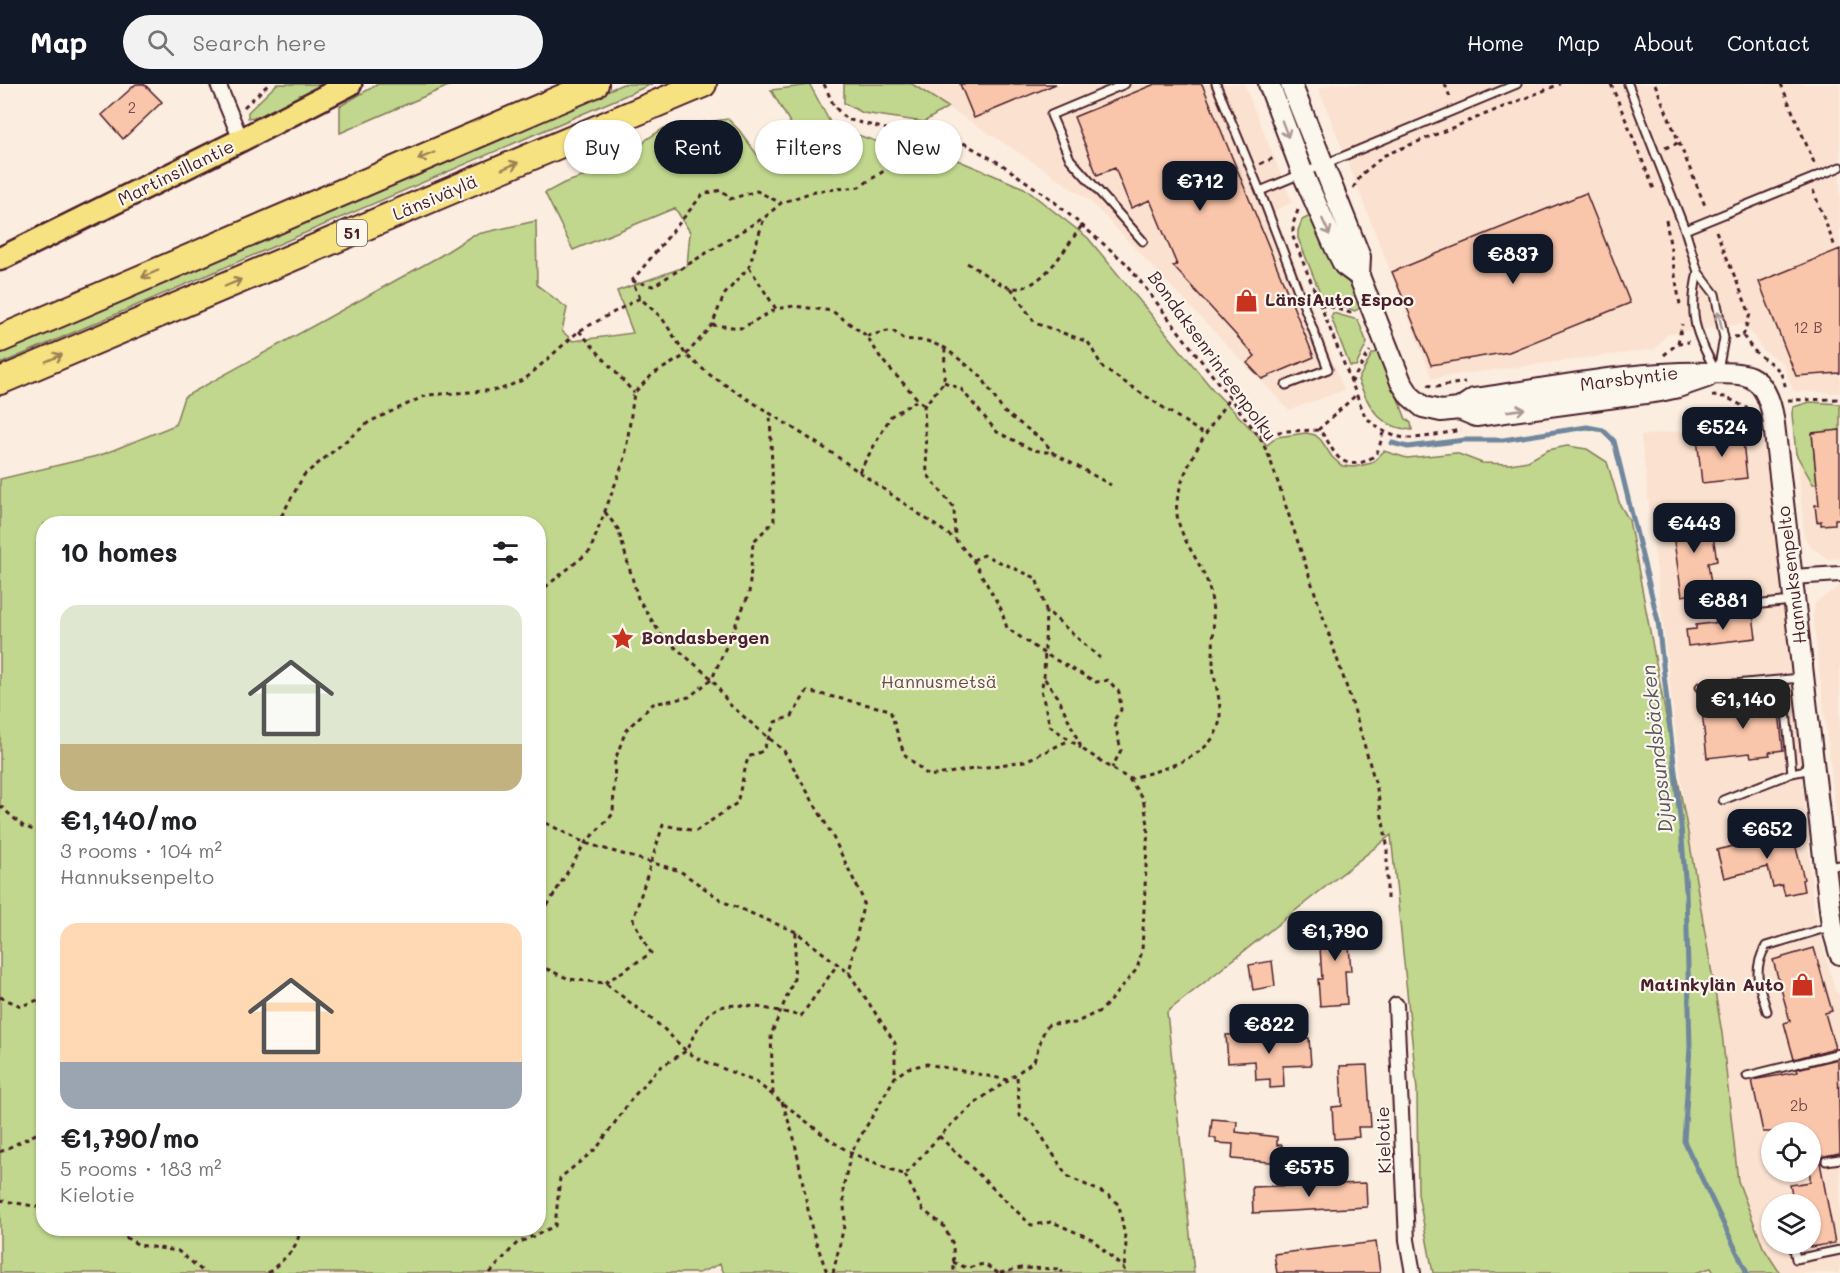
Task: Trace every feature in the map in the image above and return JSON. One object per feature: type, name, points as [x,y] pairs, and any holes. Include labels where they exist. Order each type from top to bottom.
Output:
[{"type":"highway","name":"51","points":[[0,339],[595,84]]},
{"type":"highway","name":"Länsiväylä","points":[[0,381],[703,84]]},
{"type":"main road","name":"Martinsillantie","points":[[0,259],[241,141],[350,84]]},
{"type":"main road","name":"Marsbyntie","points":[[1269,84],[1295,177],[1344,265],[1359,276]]},
{"type":"main road","name":"Marsbyntie","points":[[1291,84],[1332,161],[1360,257],[1359,276],[1401,382],[1410,396],[1423,407],[1441,411],[1459,409],[1476,416],[1660,391],[1718,373]]},
{"type":"main road","name":"Hannuksenpelto","points":[[1718,373],[1738,374],[1751,378],[1780,405],[1792,577],[1814,768],[1833,866],[1832,926],[1840,954]]},
{"type":"street","points":[[218,84],[241,141]]},
{"type":"street","points":[[1792,577],[1840,574]]},
{"type":"street","name":"Kielotie","points":[[1396,1005],[1407,1240],[1413,1273]]},
{"type":"lane","points":[[1125,84],[1051,115],[1070,159],[1143,241]]},
{"type":"lane","points":[[1216,84],[1251,168],[1328,369],[1286,385]]},
{"type":"lane","points":[[1260,192],[1517,84]]},
{"type":"lane","points":[[1628,84],[1685,230],[1698,272],[1715,294],[1724,338],[1718,373]]},
{"type":"lane","points":[[1685,230],[1840,167]]},
{"type":"lane","points":[[1698,272],[1692,298],[1698,341],[1718,373]]},
{"type":"lane","points":[[1743,606],[1795,600]]},
{"type":"lane","points":[[1700,687],[1804,677]]},
{"type":"lane","points":[[1783,680],[1792,773]]},
{"type":"lane","points":[[1723,800],[1792,773],[1814,768]]},
{"type":"lane","points":[[1767,1011],[1758,983],[1757,961],[1766,946],[1832,926]]},
{"type":"lane","points":[[1747,1076],[1840,1053]]},
{"type":"lane","points":[[1826,1161],[1840,1159]]},
{"type":"lane","points":[[1821,1253],[1840,1250]]},
{"type":"lane","points":[[1795,1254],[1796,1258],[1818,1254]]},
{"type":"path","points":[[232,119],[269,84]]},
{"type":"path","name":"Bondaksenrinteenpolku","points":[[824,84],[834,106],[846,119],[875,126]]},
{"type":"path","points":[[1353,189],[1362,174],[1385,155],[1560,84]]},
{"type":"path","points":[[1611,84],[1658,199]]},
{"type":"path","name":"Bondaksenrinteenpolku","points":[[962,142],[1009,170],[1051,199],[1127,264],[1259,436],[1269,456],[1354,710],[1377,789],[1387,844],[1387,899]]},
{"type":"path","points":[[1251,168],[1278,156],[1295,177],[1298,206],[1293,237],[1365,416],[1383,433],[1405,439],[1470,428]]},
{"type":"path","points":[[1332,161],[1353,189],[1356,198]]},
{"type":"path","points":[[632,281],[653,286],[764,218],[781,203],[815,191],[859,187],[879,174]]},
{"type":"path","points":[[632,281],[703,194],[722,190],[730,199],[757,191],[781,203]]},
{"type":"path","points":[[546,587],[590,551],[625,458],[634,393],[653,374],[686,355],[712,325],[724,295],[749,267],[764,218]]},
{"type":"path","points":[[1666,219],[1681,309]]},
{"type":"path","points":[[1011,288],[1026,287],[1041,280],[1083,224]]},
{"type":"path","points":[[967,263],[1011,288],[1035,323],[1088,342],[1103,368],[1205,435]]},
{"type":"path","points":[[749,267],[776,309]]},
{"type":"path","points":[[632,281],[640,298],[662,318],[686,355],[710,375],[859,472],[955,539],[973,560],[1001,609],[1007,628],[1045,654],[1096,682],[1108,680],[1119,692],[1121,710],[1114,720],[1121,750],[1112,768]]},
{"type":"path","points":[[281,516],[304,475],[369,422],[427,395],[499,390],[525,379],[579,331],[640,298]]},
{"type":"path","points":[[1321,304],[1359,315]]},
{"type":"path","points":[[712,325],[742,328],[776,309],[794,306],[832,311],[867,336],[882,360],[916,400],[924,406]]},
{"type":"path","points":[[1655,359],[1678,343],[1683,321]]},
{"type":"path","points":[[867,336],[892,330],[903,339],[927,341],[945,348],[981,376],[1003,411],[1044,441],[1053,453]]},
{"type":"path","points":[[579,331],[634,393]]},
{"type":"path","points":[[1724,338],[1743,336],[1759,356],[1777,367],[1783,376],[1780,405]]},
{"type":"path","points":[[1678,343],[1698,341]]},
{"type":"path","points":[[1351,383],[1373,347]]},
{"type":"path","points":[[945,348],[945,382],[924,406],[927,474],[954,508],[955,539]]},
{"type":"path","points":[[1422,381],[1428,386],[1436,387],[1466,382]]},
{"type":"path","points":[[945,382],[961,389],[997,432],[1033,450],[1053,453],[1111,485]]},
{"type":"path","points":[[1259,436],[1284,431],[1318,430],[1356,395]]},
{"type":"path","points":[[1129,779],[1196,756],[1217,730],[1220,712],[1214,680],[1212,612],[1207,582],[1177,519],[1177,502],[1185,476],[1205,435],[1230,397]]},
{"type":"path","points":[[1704,397],[1726,397],[1737,400],[1752,412],[1811,398],[1840,399]]},
{"type":"path","points":[[859,472],[891,416],[916,400]]},
{"type":"path","points":[[546,908],[585,843],[613,814],[615,760],[626,730],[653,704],[689,697],[712,679],[749,594],[753,542],[774,522],[770,413]]},
{"type":"path","points":[[1318,430],[1328,440],[1337,457],[1352,464],[1367,461],[1377,452],[1383,433]]},
{"type":"path","points":[[605,512],[618,529],[638,598],[661,635],[712,679],[729,704],[784,751],[831,833],[864,901],[849,973]]},
{"type":"path","points":[[973,560],[984,555],[1036,578],[1046,610],[1044,678],[1041,690],[1050,726],[1129,779],[1143,799],[1148,825],[1142,951],[1137,969],[1102,1010],[1075,1023],[1049,1024],[1044,1030],[1034,1061],[1021,1069],[1017,1076],[1020,1116],[1034,1124],[1067,1176],[1108,1195],[1119,1205],[1126,1243],[1124,1271]]},
{"type":"path","points":[[1046,610],[1100,658]]},
{"type":"path","points":[[1044,678],[1058,697],[1082,749]]},
{"type":"path","points":[[605,982],[651,953],[633,920],[663,825],[696,831],[737,803],[748,757],[763,751],[775,722],[792,716],[807,691],[890,710],[904,754],[929,776],[1025,761],[1070,740]]},
{"type":"path","points":[[0,806],[23,826],[36,831]]},
{"type":"path","points":[[546,823],[585,843],[680,871],[724,902],[796,932],[849,973],[895,1043],[895,1077]]},
{"type":"path","points":[[773,1094],[771,1035],[794,979],[796,932]]},
{"type":"path","points":[[546,1230],[555,1226],[560,1178],[597,1148],[633,1097],[659,1068],[686,1051],[698,1028],[717,1008],[737,1006],[781,1011],[801,1016],[837,964]]},
{"type":"path","points":[[546,969],[569,979],[605,982],[663,1028],[686,1051],[697,1058],[756,1082],[782,1100],[830,1140],[851,1153],[905,1175],[923,1210],[943,1225],[953,1244],[954,1273]]},
{"type":"path","points":[[0,997],[21,1006],[36,1001]]},
{"type":"path","points":[[833,1273],[845,1222],[843,1188],[851,1153],[895,1077],[908,1068],[927,1064],[1008,1080]]},
{"type":"path","points":[[905,1175],[939,1136],[980,1097],[1017,1076]]},
{"type":"path","points":[[782,1100],[794,1138],[812,1230],[827,1273]]},
{"type":"path","points":[[0,1152],[36,1134]]},
{"type":"path","points":[[939,1136],[1031,1225],[1052,1222],[1092,1239],[1124,1271]]},
{"type":"path","points":[[0,1200],[36,1207]]},
{"type":"path","points":[[124,1236],[140,1245],[178,1251],[205,1273]]},
{"type":"path","points":[[268,1273],[291,1254],[300,1236]]},
{"type":"path","points":[[490,1273],[516,1244],[533,1236]]},
{"type":"path","points":[[953,1262],[967,1268],[984,1264],[999,1273],[1021,1268],[1061,1269],[1062,1273]]},
{"type":"shaded area","name":"LänsiAuto Espoo","points":[[912,84],[1244,84],[1292,202],[1274,211],[1344,390],[1289,410],[1089,200]]},
{"type":"shaded area","points":[[1332,84],[1840,84],[1840,393],[1793,391],[1784,364],[1763,350],[1753,335],[1741,324],[1667,334],[1655,349],[1432,378],[1319,89]]},
{"type":"shaded area","points":[[1840,418],[1840,558],[1828,559],[1812,548],[1804,537],[1795,419]]},
{"type":"shaded area","points":[[1761,420],[1791,655],[1814,910],[1835,991],[1840,996],[1840,1273],[1780,1273],[1768,1254],[1821,1254],[1821,1194],[1761,1194],[1761,1242],[1738,1181],[1722,1033],[1687,827],[1641,436]]},
{"type":"shaded area","points":[[1840,586],[1840,846],[1813,618],[1815,603]]},
{"type":"green space","points":[[277,84],[325,84],[261,116],[248,118],[248,112]]},
{"type":"green space","points":[[378,84],[453,84],[340,133],[340,106]]},
{"type":"green space","points":[[623,84],[652,84],[0,364],[0,352]]},
{"type":"green space","points":[[844,84],[912,84],[948,107],[927,120],[910,120],[863,113],[844,103]]},
{"type":"green space","name":"Hannusmetsä","points":[[810,85],[829,120],[789,120],[771,90]]},
{"type":"green space","name":"Hannusmetsä","points":[[654,134],[654,174],[743,174],[743,135],[755,152],[755,174],[863,174],[863,137],[875,141],[875,174],[962,174],[962,162],[1024,188],[1088,238],[1214,391],[1267,445],[1277,437],[1306,433],[1315,435],[1342,466],[1354,467],[1372,463],[1384,451],[1407,458],[1456,453],[1482,463],[1510,464],[1528,461],[1548,450],[1567,446],[1587,449],[1607,462],[1620,505],[1629,520],[1687,827],[1722,1033],[1738,1181],[1761,1242],[1761,1254],[1768,1254],[1780,1273],[1714,1273],[1711,1268],[1695,1273],[1433,1273],[1418,1194],[1417,1090],[1391,835],[1167,1012],[1194,1273],[724,1273],[720,1264],[699,1273],[0,1273],[0,479],[101,455],[175,425],[184,397],[440,256],[473,235],[536,221],[537,285],[567,308],[562,331],[573,341],[633,333],[617,291],[687,266],[690,232],[675,208],[573,250],[545,193],[564,183],[591,174],[642,174],[642,145]]},
{"type":"green space","points":[[1314,214],[1332,256],[1354,291],[1361,307],[1355,311],[1323,300],[1298,238],[1302,220]]},
{"type":"green space","points":[[1333,313],[1358,320],[1367,343],[1356,366],[1350,366],[1331,317]]},
{"type":"green space","points":[[1379,351],[1412,430],[1391,425],[1383,420],[1371,407],[1358,380],[1372,354]]},
{"type":"green space","points":[[1810,402],[1840,404],[1840,430],[1812,434],[1817,484],[1813,484],[1796,454],[1792,414],[1793,407]]},
{"type":"building","points":[[136,84],[144,84],[162,102],[123,139],[102,115]]},
{"type":"building","points":[[960,84],[1056,84],[974,118]]},
{"type":"building","points":[[1155,84],[1202,84],[1314,357],[1262,379],[1247,363],[1255,356],[1173,266],[1177,265],[1150,200],[1131,208],[1115,168],[1097,175],[1074,117]]},
{"type":"building","points":[[1586,193],[1630,303],[1509,352],[1431,365],[1392,272]]},
{"type":"building","points":[[1840,249],[1840,373],[1796,376],[1759,282]]},
{"type":"building","points":[[1840,430],[1840,519],[1835,519],[1835,524],[1821,525],[1821,521],[1817,522],[1815,505],[1819,505],[1812,433]]},
{"type":"building","points":[[1742,433],[1747,478],[1702,483],[1697,438]]},
{"type":"building","points":[[1710,516],[1717,561],[1708,563],[1712,591],[1682,596],[1671,521]]},
{"type":"building","points":[[1753,615],[1756,638],[1688,646],[1686,630],[1696,629],[1696,625]]},
{"type":"building","points":[[1763,700],[1764,704],[1778,702],[1783,750],[1769,752],[1770,755],[1751,757],[1750,753],[1707,758],[1702,711],[1745,706],[1744,702]]},
{"type":"building","points":[[1791,828],[1804,879],[1802,880],[1804,891],[1785,895],[1782,885],[1773,887],[1768,867],[1724,878],[1717,850],[1761,839],[1760,836]]},
{"type":"building","points":[[1352,920],[1353,946],[1349,946],[1351,971],[1345,971],[1347,1004],[1320,1006],[1318,979],[1322,979],[1320,947],[1325,946],[1323,921]]},
{"type":"building","name":"Matinkylän Auto","points":[[1814,948],[1832,1011],[1825,1013],[1835,1048],[1794,1059],[1784,1023],[1790,1021],[1773,960]]},
{"type":"building","points":[[1272,961],[1275,986],[1253,990],[1249,965]]},
{"type":"building","points":[[1268,1033],[1268,1040],[1309,1038],[1311,1065],[1283,1066],[1284,1087],[1270,1088],[1270,1079],[1256,1080],[1255,1061],[1228,1063],[1226,1035]]},
{"type":"building","points":[[1838,1059],[1840,1153],[1821,1157],[1821,1122],[1761,1123],[1752,1080],[1798,1072],[1797,1069]]},
{"type":"building","points":[[1367,1065],[1371,1127],[1358,1127],[1359,1137],[1334,1139],[1332,1107],[1342,1106],[1340,1066]]},
{"type":"building","points":[[1212,1119],[1237,1121],[1236,1132],[1277,1137],[1277,1145],[1282,1145],[1281,1163],[1232,1159],[1233,1144],[1216,1143],[1216,1138],[1210,1138]]},
{"type":"building","points":[[1821,1168],[1835,1243],[1821,1245],[1821,1194],[1792,1194],[1790,1185],[1821,1182]]},
{"type":"building","points":[[1366,1183],[1367,1207],[1253,1213],[1252,1187]]},
{"type":"building","points":[[1376,1242],[1380,1273],[1277,1273],[1274,1254]]},
{"type":"waterway","name":"Djupsundsbäcken","points":[[1392,443],[1408,447],[1464,440],[1503,440],[1587,427],[1603,430],[1614,441],[1658,621],[1681,826],[1686,891],[1690,1047],[1684,1141],[1747,1273]]},
{"type":"place","name":"LänsiAuto Espoo","points":[[1247,300]]},
{"type":"place","name":"Bondasbergen","points":[[623,638]]},
{"type":"place","name":"Matinkylän Auto","points":[[1802,985]]}]
